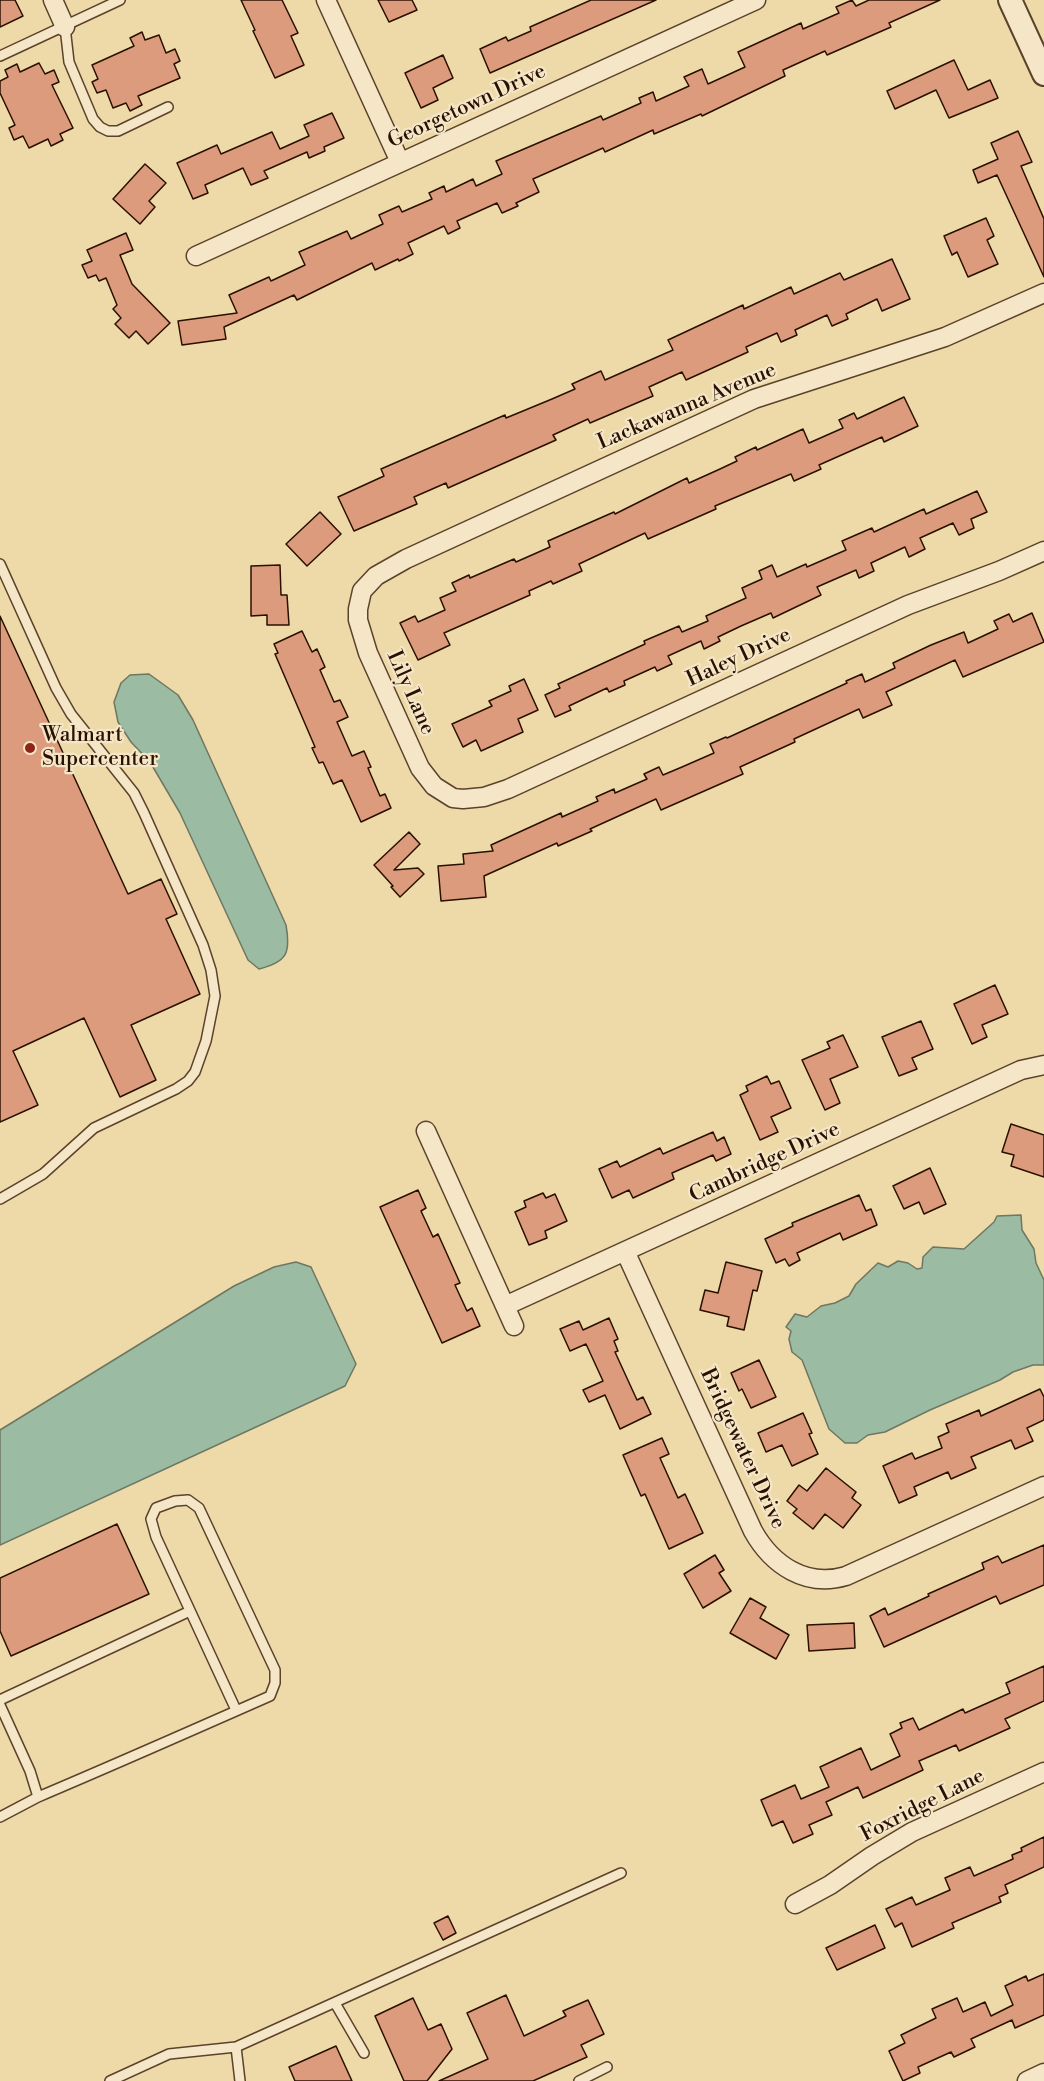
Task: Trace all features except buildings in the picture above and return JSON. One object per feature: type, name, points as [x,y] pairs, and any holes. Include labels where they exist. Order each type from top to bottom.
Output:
[{"type":"street","points":[[52,0],[65,27]]},
{"type":"street","points":[[326,0],[400,162]]},
{"type":"street","name":"Georgetown Drive","points":[[196,256],[756,0]]},
{"type":"street","points":[[1010,0],[1044,74]]},
{"type":"street","name":"Lackawanna Avenue","points":[[362,591],[376,576],[406,559],[743,404],[930,342],[1044,293]]},
{"type":"street","name":"Haley Drive","points":[[453,798],[474,799],[508,789],[898,610],[1044,551]]},
{"type":"street","name":"Lily Lane","points":[[362,591],[358,620],[368,653],[420,768],[434,786],[453,798]]},
{"type":"street","name":"Cambridge Drive","points":[[505,1306],[1021,1070],[1044,1065]]},
{"type":"street","points":[[426,1131],[514,1326]]},
{"type":"street","name":"Bridgewater Drive","points":[[625,1251],[753,1531],[773,1559],[793,1572],[819,1579],[846,1576],[1044,1486]]},
{"type":"street","name":"Foxridge Lane","points":[[795,1904],[830,1885],[912,1832],[1044,1772]]},
{"type":"street","points":[[1027,2081],[1044,2073]]},
{"type":"lane","points":[[0,56],[120,0]]},
{"type":"lane","points":[[65,27],[69,62],[93,119],[100,128],[118,131],[168,107]]},
{"type":"lane","points":[[0,564],[56,688],[71,714],[134,793],[144,813],[203,945],[211,970],[215,996],[200,1060],[188,1081],[94,1128],[43,1174],[0,1199]]},
{"type":"lane","points":[[0,1817],[38,1797],[270,1696],[274,1683],[274,1670],[199,1508],[188,1500],[175,1501],[156,1508],[151,1520],[156,1537],[236,1710]]},
{"type":"lane","points":[[0,1700],[190,1611]]},
{"type":"lane","points":[[0,1705],[30,1771],[38,1797]]},
{"type":"lane","points":[[110,2081],[169,2054],[236,2047],[621,1873]]},
{"type":"lane","points":[[335,2003],[364,2053]]},
{"type":"lane","points":[[236,2047],[240,2081]]},
{"type":"lane","points":[[579,2081],[607,2067]]},
{"type":"shaded area","points":[[149,674],[178,695],[193,720],[286,925],[287,949],[285,955],[276,963],[259,969],[248,960],[180,813],[150,762],[131,742],[118,722],[114,702],[121,683],[130,675]]},
{"type":"shaded area","points":[[1021,1215],[1022,1230],[1034,1249],[1036,1263],[1044,1280],[1044,1365],[1033,1365],[1013,1372],[885,1432],[868,1435],[857,1443],[845,1443],[829,1429],[802,1360],[792,1352],[789,1339],[791,1331],[786,1327],[795,1314],[807,1317],[821,1306],[835,1303],[849,1296],[856,1284],[878,1263],[888,1267],[898,1261],[908,1263],[917,1269],[922,1268],[923,1257],[933,1247],[964,1249],[994,1222],[997,1216]]},
{"type":"shaded area","points":[[296,1262],[311,1267],[356,1364],[345,1386],[0,1545],[0,1430],[234,1286],[274,1267]]},
{"type":"place","name":"Walmart Supercenter","points":[[30,748]]}]
